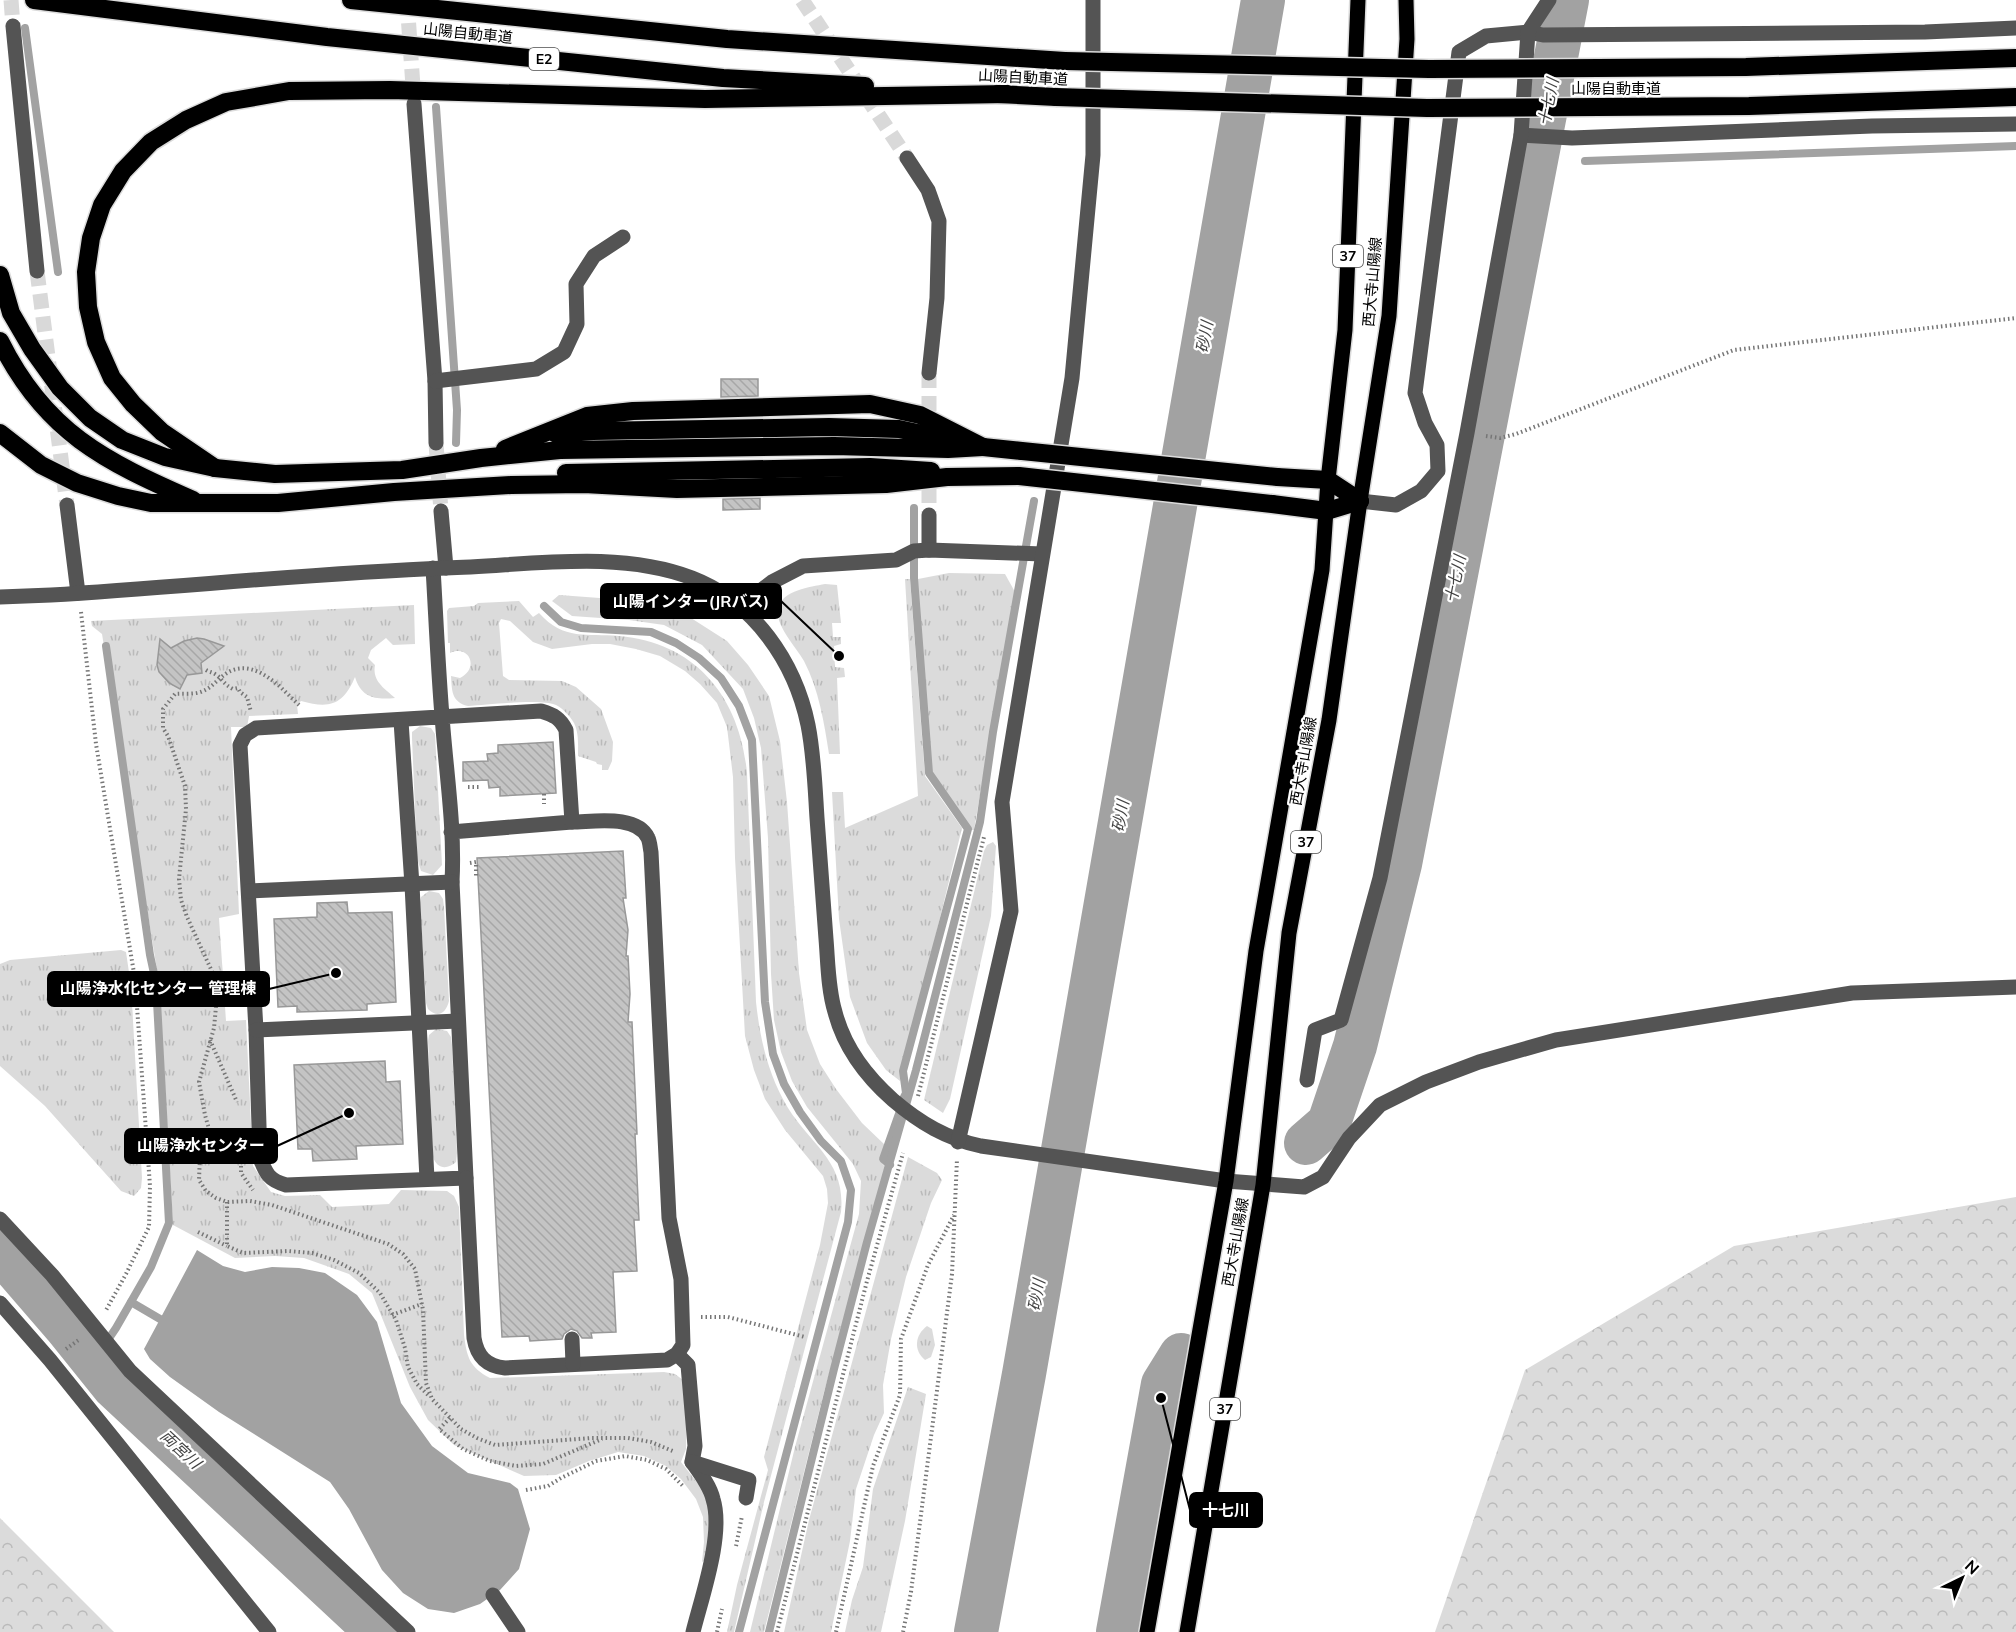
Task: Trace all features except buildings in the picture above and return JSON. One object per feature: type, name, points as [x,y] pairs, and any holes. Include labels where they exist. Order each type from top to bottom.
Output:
[{"type":"highway","name":"山陽自動車道","points":[[34,0],[327,37],[723,78],[1056,97],[1427,108],[1749,105],[2016,97]]},
{"type":"highway","name":"山陽自動車道","points":[[351,0],[727,39],[1065,61],[1429,69],[1746,67],[2016,58]]},
{"type":"highway","points":[[215,468],[162,432],[133,404],[112,378],[96,342],[88,307],[86,272],[91,238],[102,205],[123,171],[151,142],[186,120],[226,102],[289,91],[390,90],[705,99],[1008,94]]},
{"type":"highway","points":[[0,275],[11,313],[32,349],[60,388],[90,418],[122,440],[165,457],[215,468],[275,474],[402,471],[481,458],[560,450],[834,446],[948,449],[983,447]]},
{"type":"highway","points":[[0,340],[12,366],[35,397],[67,430],[96,453],[134,474],[197,502]]},
{"type":"highway","points":[[481,458],[540,435],[592,431],[818,427],[898,429],[983,447],[1277,477],[1328,480],[1360,501]]},
{"type":"highway","points":[[0,433],[41,465],[77,483],[118,496],[151,503],[278,503],[394,492],[511,485],[570,472],[870,467],[1019,476],[1327,511],[1360,501]]},
{"type":"main road","name":"西大寺山陽線","points":[[1147,1632],[1226,1181],[1257,951],[1318,594],[1345,330],[1358,0]]},
{"type":"main road","name":"西大寺山陽線","points":[[1187,1632],[1263,1185],[1289,933],[1329,720],[1389,316],[1407,39],[1406,0]]},
{"type":"street","points":[[958,1142],[1011,911],[1002,802],[1072,378],[1093,155],[1093,0]]},
{"type":"street","points":[[1307,1080],[1315,1030],[1341,1020],[1380,878],[1467,433],[1521,135],[1535,34],[1550,0]]},
{"type":"street","points":[[13,26],[37,271]]},
{"type":"street","points":[[1360,501],[1396,505],[1421,491],[1438,471],[1437,445],[1425,423],[1415,393],[1459,52],[1486,36],[1925,32],[2016,28]]},
{"type":"street","points":[[414,104],[435,381],[436,443]]},
{"type":"street","points":[[1521,135],[1572,138],[1872,126],[2016,124]]},
{"type":"street","points":[[907,158],[928,190],[939,221],[936,298],[929,373]]},
{"type":"street","points":[[435,381],[536,369],[564,352],[577,324],[576,284],[594,256],[623,237]]},
{"type":"street","points":[[67,505],[78,593]]},
{"type":"street","points":[[441,511],[442,718],[452,832],[458,1021],[476,1351],[495,1367],[667,1360],[683,1345],[681,1279],[669,1218],[651,852],[648,837],[638,827],[622,821],[572,822],[452,832]]},
{"type":"street","points":[[929,515],[929,550]]},
{"type":"street","points":[[740,606],[772,582],[804,566],[896,560],[914,551],[929,550],[1042,554]]},
{"type":"street","points":[[0,597],[565,561],[644,566],[671,571],[712,587],[740,606],[766,633],[785,660],[798,689],[808,725],[814,771],[829,976],[835,1013],[851,1050],[876,1084],[903,1109],[928,1127],[958,1142],[1226,1181],[1304,1187],[1323,1177],[1349,1138],[1380,1105],[1426,1082],[1479,1062],[1556,1040],[1852,993],[2016,987]]},
{"type":"street","points":[[466,1178],[286,1185],[273,1181],[264,1169],[260,1158],[256,1030],[240,745],[245,735],[256,728],[541,711],[561,720],[566,730],[572,822]]},
{"type":"street","points":[[401,721],[427,1179]]},
{"type":"street","points":[[249,891],[452,882]]},
{"type":"street","points":[[256,1030],[458,1021]]},
{"type":"street","points":[[0,1219],[52,1275],[92,1329],[130,1371],[408,1632]]},
{"type":"street","points":[[0,1303],[50,1360],[269,1632]]},
{"type":"street","points":[[572,1339],[573,1364]]},
{"type":"street","points":[[677,1353],[688,1365],[695,1446],[692,1462],[713,1497],[717,1517],[716,1537],[693,1632]]},
{"type":"street","points":[[692,1462],[749,1480],[746,1498]]},
{"type":"street","points":[[493,1594],[518,1632]]},
{"type":"path","points":[[1500,438],[1516,434],[1734,350],[2016,318]]},
{"type":"path","points":[[65,1350],[101,1319],[126,1274],[149,1227],[150,1186],[135,979],[96,744],[78,593]]},
{"type":"path","points":[[307,711],[273,681],[258,672],[244,669],[234,670],[200,693],[175,694],[163,709],[163,728],[185,786],[186,809],[179,879],[181,900],[215,978],[217,996],[213,1028],[199,1082],[209,1129],[200,1155],[199,1180],[206,1191],[227,1202],[250,1201],[272,1205],[388,1244],[404,1254],[415,1269],[422,1304],[426,1383],[432,1399]]},
{"type":"path","points":[[206,670],[234,689],[238,688],[247,697],[251,708],[251,720]]},
{"type":"path","points":[[472,780],[473,787]]},
{"type":"path","points":[[544,794],[544,804]]},
{"type":"path","points":[[918,1096],[986,832]]},
{"type":"path","points":[[476,862],[476,877]]},
{"type":"path","points":[[903,1632],[911,1592],[952,1274],[958,1142]]},
{"type":"path","points":[[777,1632],[864,1292],[903,1153]]},
{"type":"path","points":[[227,1202],[227,1246]]},
{"type":"path","points":[[837,1632],[873,1466],[900,1395],[901,1339],[928,1265],[954,1214]]},
{"type":"path","points":[[198,1232],[243,1253],[312,1252],[359,1273],[380,1293],[392,1315],[405,1348],[408,1367],[417,1384],[461,1429],[477,1438],[495,1445],[628,1438],[651,1442],[671,1449],[692,1462]]},
{"type":"path","points":[[392,1315],[422,1304]]},
{"type":"path","points":[[682,1318],[728,1317],[805,1337]]},
{"type":"path","points":[[450,1418],[439,1429],[463,1449],[490,1461],[516,1467],[543,1464],[605,1438]]},
{"type":"path","points":[[526,1490],[548,1486],[596,1461],[625,1456],[647,1460],[666,1469],[689,1494]]},
{"type":"green space","points":[[949,573],[1005,574],[1015,592],[974,830],[969,830],[929,770],[916,582],[918,579]]},
{"type":"green space","points":[[905,579],[910,579],[925,776],[962,828],[900,1081],[886,1070],[867,1043],[850,997],[839,919],[832,792],[843,792],[845,828],[918,796]]},
{"type":"green space","points":[[825,584],[837,585],[841,623],[832,623],[833,637],[841,637],[841,644],[834,646],[835,667],[844,668],[845,677],[837,678],[840,754],[829,754],[814,683],[804,661],[782,628],[778,614],[781,602],[791,593]]},
{"type":"green space","points":[[559,595],[654,602],[691,618],[727,641],[748,665],[769,696],[780,741],[787,802],[799,973],[807,1030],[820,1064],[836,1089],[862,1123],[885,1145],[879,1160],[887,1169],[824,1392],[764,1632],[750,1632],[795,1447],[859,1214],[861,1181],[853,1164],[807,1107],[792,1081],[781,1052],[774,1020],[768,838],[761,748],[754,718],[743,689],[702,645],[664,625],[572,616],[552,601]]},
{"type":"green space","points":[[519,601],[533,617],[539,613],[548,622],[567,632],[619,636],[647,641],[671,650],[692,663],[710,679],[724,699],[735,721],[743,746],[747,773],[756,1002],[763,1043],[775,1083],[788,1108],[833,1167],[838,1180],[841,1212],[764,1502],[734,1632],[727,1632],[737,1585],[768,1470],[764,1457],[820,1245],[828,1203],[827,1189],[823,1176],[785,1130],[765,1099],[745,1036],[733,777],[727,727],[717,703],[685,671],[660,656],[610,644],[552,649],[533,642],[510,621],[501,619],[499,623],[503,676],[509,680],[562,681],[576,687],[601,709],[613,742],[612,761],[608,770],[602,770],[602,765],[578,756],[576,727],[570,717],[556,705],[535,702],[468,706],[458,702],[454,695],[451,676],[460,678],[470,669],[471,663],[467,654],[457,651],[450,653],[447,611],[449,608],[474,606],[478,603]]},
{"type":"green space","points":[[414,605],[415,644],[393,645],[386,638],[371,650],[368,658],[375,665],[377,680],[395,698],[382,699],[370,696],[361,689],[355,677],[346,694],[334,702],[320,705],[301,701],[297,705],[298,714],[249,716],[247,727],[231,727],[239,914],[219,918],[226,1021],[246,1020],[253,1166],[271,1192],[285,1196],[320,1195],[332,1207],[389,1204],[401,1190],[447,1191],[454,1196],[459,1207],[466,1349],[473,1365],[490,1378],[664,1372],[675,1374],[683,1380],[687,1397],[686,1449],[681,1462],[706,1494],[712,1523],[707,1559],[702,1562],[703,1517],[696,1499],[681,1479],[666,1466],[644,1456],[618,1452],[556,1475],[524,1476],[454,1445],[428,1420],[410,1387],[372,1293],[349,1274],[304,1258],[275,1256],[235,1258],[173,1225],[159,982],[102,634],[92,626],[91,621]]},
{"type":"green space","points":[[420,726],[431,728],[435,734],[442,865],[433,875],[421,871],[417,858],[412,732]]},
{"type":"green space","points":[[993,842],[996,846],[991,916],[950,1099],[943,1113],[924,1100],[984,851],[987,845]]},
{"type":"green space","points":[[429,891],[439,893],[444,907],[449,1001],[446,1009],[438,1014],[428,1009],[426,1003],[420,903],[421,897]]},
{"type":"green space","points":[[121,950],[126,952],[131,986],[142,1178],[141,1188],[134,1196],[121,1191],[45,1106],[0,1066],[0,964],[10,960]]},
{"type":"green space","points":[[436,1029],[447,1031],[452,1045],[457,1153],[456,1162],[446,1167],[437,1164],[433,1157],[428,1041],[429,1035]]},
{"type":"green space","points":[[908,1157],[937,1173],[942,1180],[931,1203],[906,1277],[883,1385],[884,1413],[856,1489],[850,1541],[831,1632],[784,1632],[809,1520]]},
{"type":"green space","points":[[2016,1197],[2016,1632],[1435,1632],[1525,1370],[1734,1246]]},
{"type":"green space","points":[[927,1326],[932,1329],[935,1345],[931,1357],[925,1360],[919,1352],[917,1343],[920,1334]]},
{"type":"green space","points":[[908,1387],[926,1394],[905,1521],[881,1632],[845,1632],[863,1567],[873,1489]]},
{"type":"green space","points":[[0,1518],[114,1632],[0,1632]]},
{"type":"shaded area","points":[[197,1250],[223,1266],[245,1272],[272,1267],[299,1268],[325,1273],[357,1295],[377,1322],[401,1403],[432,1446],[468,1473],[510,1483],[518,1489],[530,1529],[519,1569],[500,1590],[480,1604],[454,1613],[428,1609],[403,1593],[382,1570],[349,1509],[330,1482],[219,1412],[170,1377],[150,1359],[144,1349]]},
{"type":"waterway","name":"砂川","points":[[976,1632],[1024,1374],[1263,0]]},
{"type":"waterway","name":"十七川","points":[[1306,1143],[1329,1123],[1355,1046],[1400,864],[1567,0]]},
{"type":"waterway","points":[[25,28],[58,272]]},
{"type":"waterway","points":[[436,107],[457,410],[456,443]]},
{"type":"waterway","points":[[1585,161],[2016,146]]},
{"type":"waterway","points":[[769,1632],[867,1242],[916,1070],[980,822],[993,732],[1034,501]]},
{"type":"waterway","points":[[904,1097],[906,1093],[903,1071],[968,829],[929,773],[914,578],[914,508]]},
{"type":"waterway","points":[[544,606],[561,622],[581,628],[651,632],[676,643],[699,658],[721,678],[739,706],[752,740],[765,1002],[773,1054],[784,1084],[800,1112],[821,1141],[841,1161],[851,1190],[848,1222],[739,1632]]},
{"type":"waterway","points":[[93,1362],[116,1328],[151,1267],[169,1223],[156,983],[150,955],[106,646]]},
{"type":"waterway","points":[[890,1165],[883,1159],[901,1108]]},
{"type":"waterway","name":"両宮川","points":[[0,1251],[114,1387],[377,1632]]},
{"type":"waterway","points":[[131,1302],[160,1319]]},
{"type":"waterway","name":"十七川","points":[[1118,1632],[1163,1384],[1181,1355]]},
{"type":"tunnel","points":[[11,0],[13,26]]},
{"type":"tunnel","points":[[407,0],[414,101]]},
{"type":"tunnel","points":[[802,0],[907,158]]},
{"type":"tunnel","points":[[37,271],[67,505]]},
{"type":"tunnel","points":[[929,373],[929,515]]},
{"type":"tunnel","points":[[436,443],[441,511]]},
{"type":"place","name":"山陽インター(JRバス)","points":[[839,656]]},
{"type":"place","name":"山陽浄水化センター 管理棟","points":[[336,973]]},
{"type":"place","name":"山陽浄水センター","points":[[349,1113]]},
{"type":"place","name":"十七川","points":[[1161,1398]]}]
